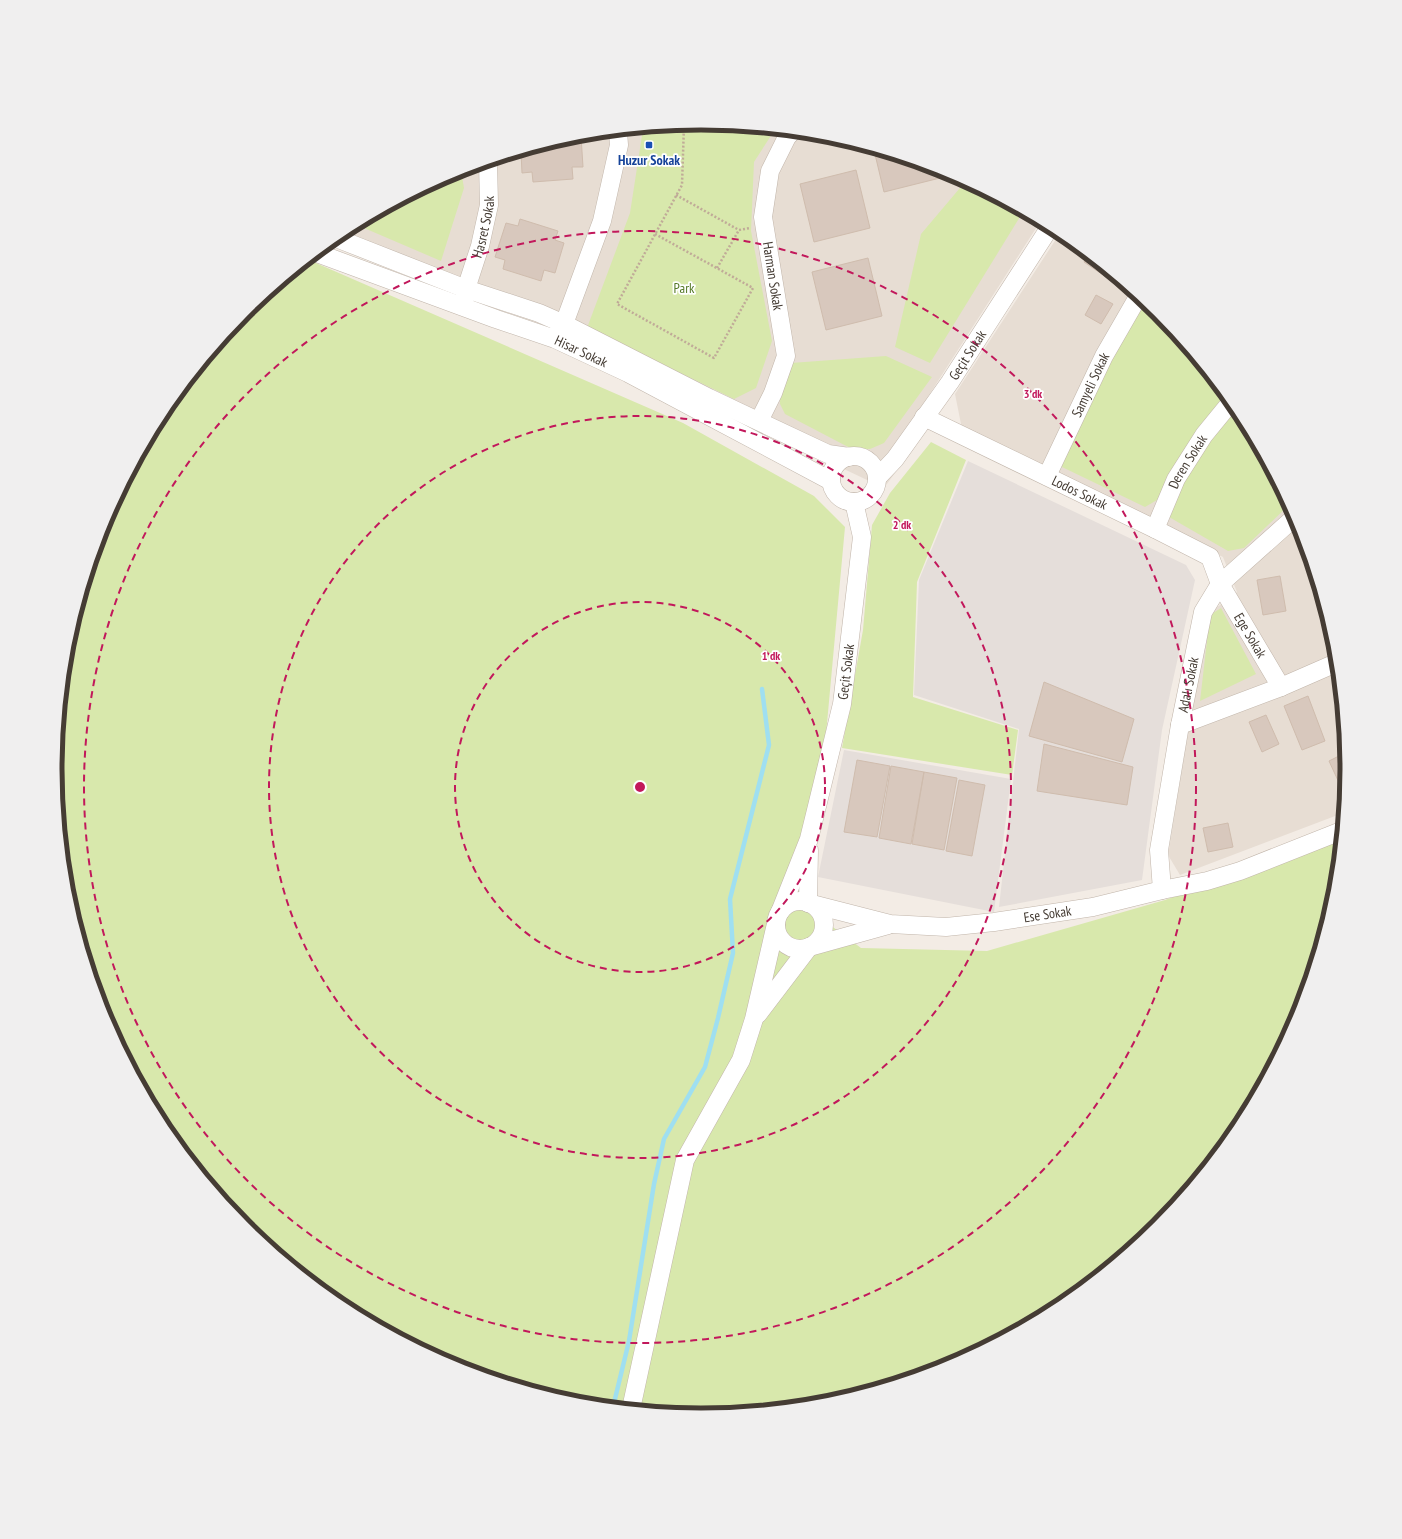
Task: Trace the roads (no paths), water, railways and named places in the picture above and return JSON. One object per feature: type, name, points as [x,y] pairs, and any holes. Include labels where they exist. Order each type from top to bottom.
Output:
[{"type":"street","points":[[559,331],[602,221],[619,145],[618,136]]},
{"type":"street","name":"Harman Sokak","points":[[759,421],[772,393],[786,356],[763,217],[770,171],[787,137]]},
{"type":"street","name":"Hasret Sokak","points":[[463,307],[466,289],[480,246],[489,205],[488,167]]},
{"type":"street","name":"Geçit Sokak","points":[[877,478],[895,459],[950,382],[1047,232]]},
{"type":"street","name":"Hisar Sokak","points":[[343,241],[466,289],[539,313],[559,331],[628,373],[831,481]]},
{"type":"street","name":"Hisar Sokak","points":[[323,255],[463,307],[559,331],[710,398],[828,454],[849,457]]},
{"type":"street","name":"Samyeli Sokak","points":[[1047,476],[1104,356],[1135,302]]},
{"type":"street","name":"Deren Sokak","points":[[1155,529],[1176,479],[1204,435],[1227,407]]},
{"type":"street","name":"Lodos Sokak","points":[[924,417],[1210,557],[1220,584]]},
{"type":"street","points":[[849,457],[865,459],[875,470],[877,478],[876,485],[868,498],[862,501],[847,501],[840,497],[831,481],[834,470],[838,464],[849,457]]},
{"type":"street","name":"Geçit Sokak","points":[[809,839],[843,696],[862,537],[854,502]]},
{"type":"street","name":"Adalı Sokak","points":[[1162,890],[1159,850],[1180,725],[1203,612],[1220,584],[1290,522]]},
{"type":"street","name":"Ege Sokak","points":[[1220,584],[1281,687]]},
{"type":"street","points":[[1180,725],[1281,687],[1331,664]]},
{"type":"street","name":"Ese Sokak","points":[[808,903],[890,924],[946,927],[994,922],[1093,907],[1162,890],[1208,881],[1337,834]]},
{"type":"street","points":[[808,903],[809,839]]},
{"type":"street","points":[[632,1404],[685,1160],[742,1060],[754,1019],[778,918],[809,839]]},
{"type":"street","points":[[754,1019],[809,947],[816,943],[821,937],[823,921],[820,913],[815,907],[808,903],[802,902],[790,904],[778,918],[779,935],[786,945],[793,948],[801,949],[809,947],[890,924]]},
{"type":"waterway","points":[[614,1402],[629,1341],[654,1184],[664,1139],[705,1067],[733,953],[730,899],[769,745],[762,689]]},
{"type":"place","name":"Huzur Sokak","points":[[649,145]]},
{"type":"park label","name":"Park","points":[[684,288]]}]
